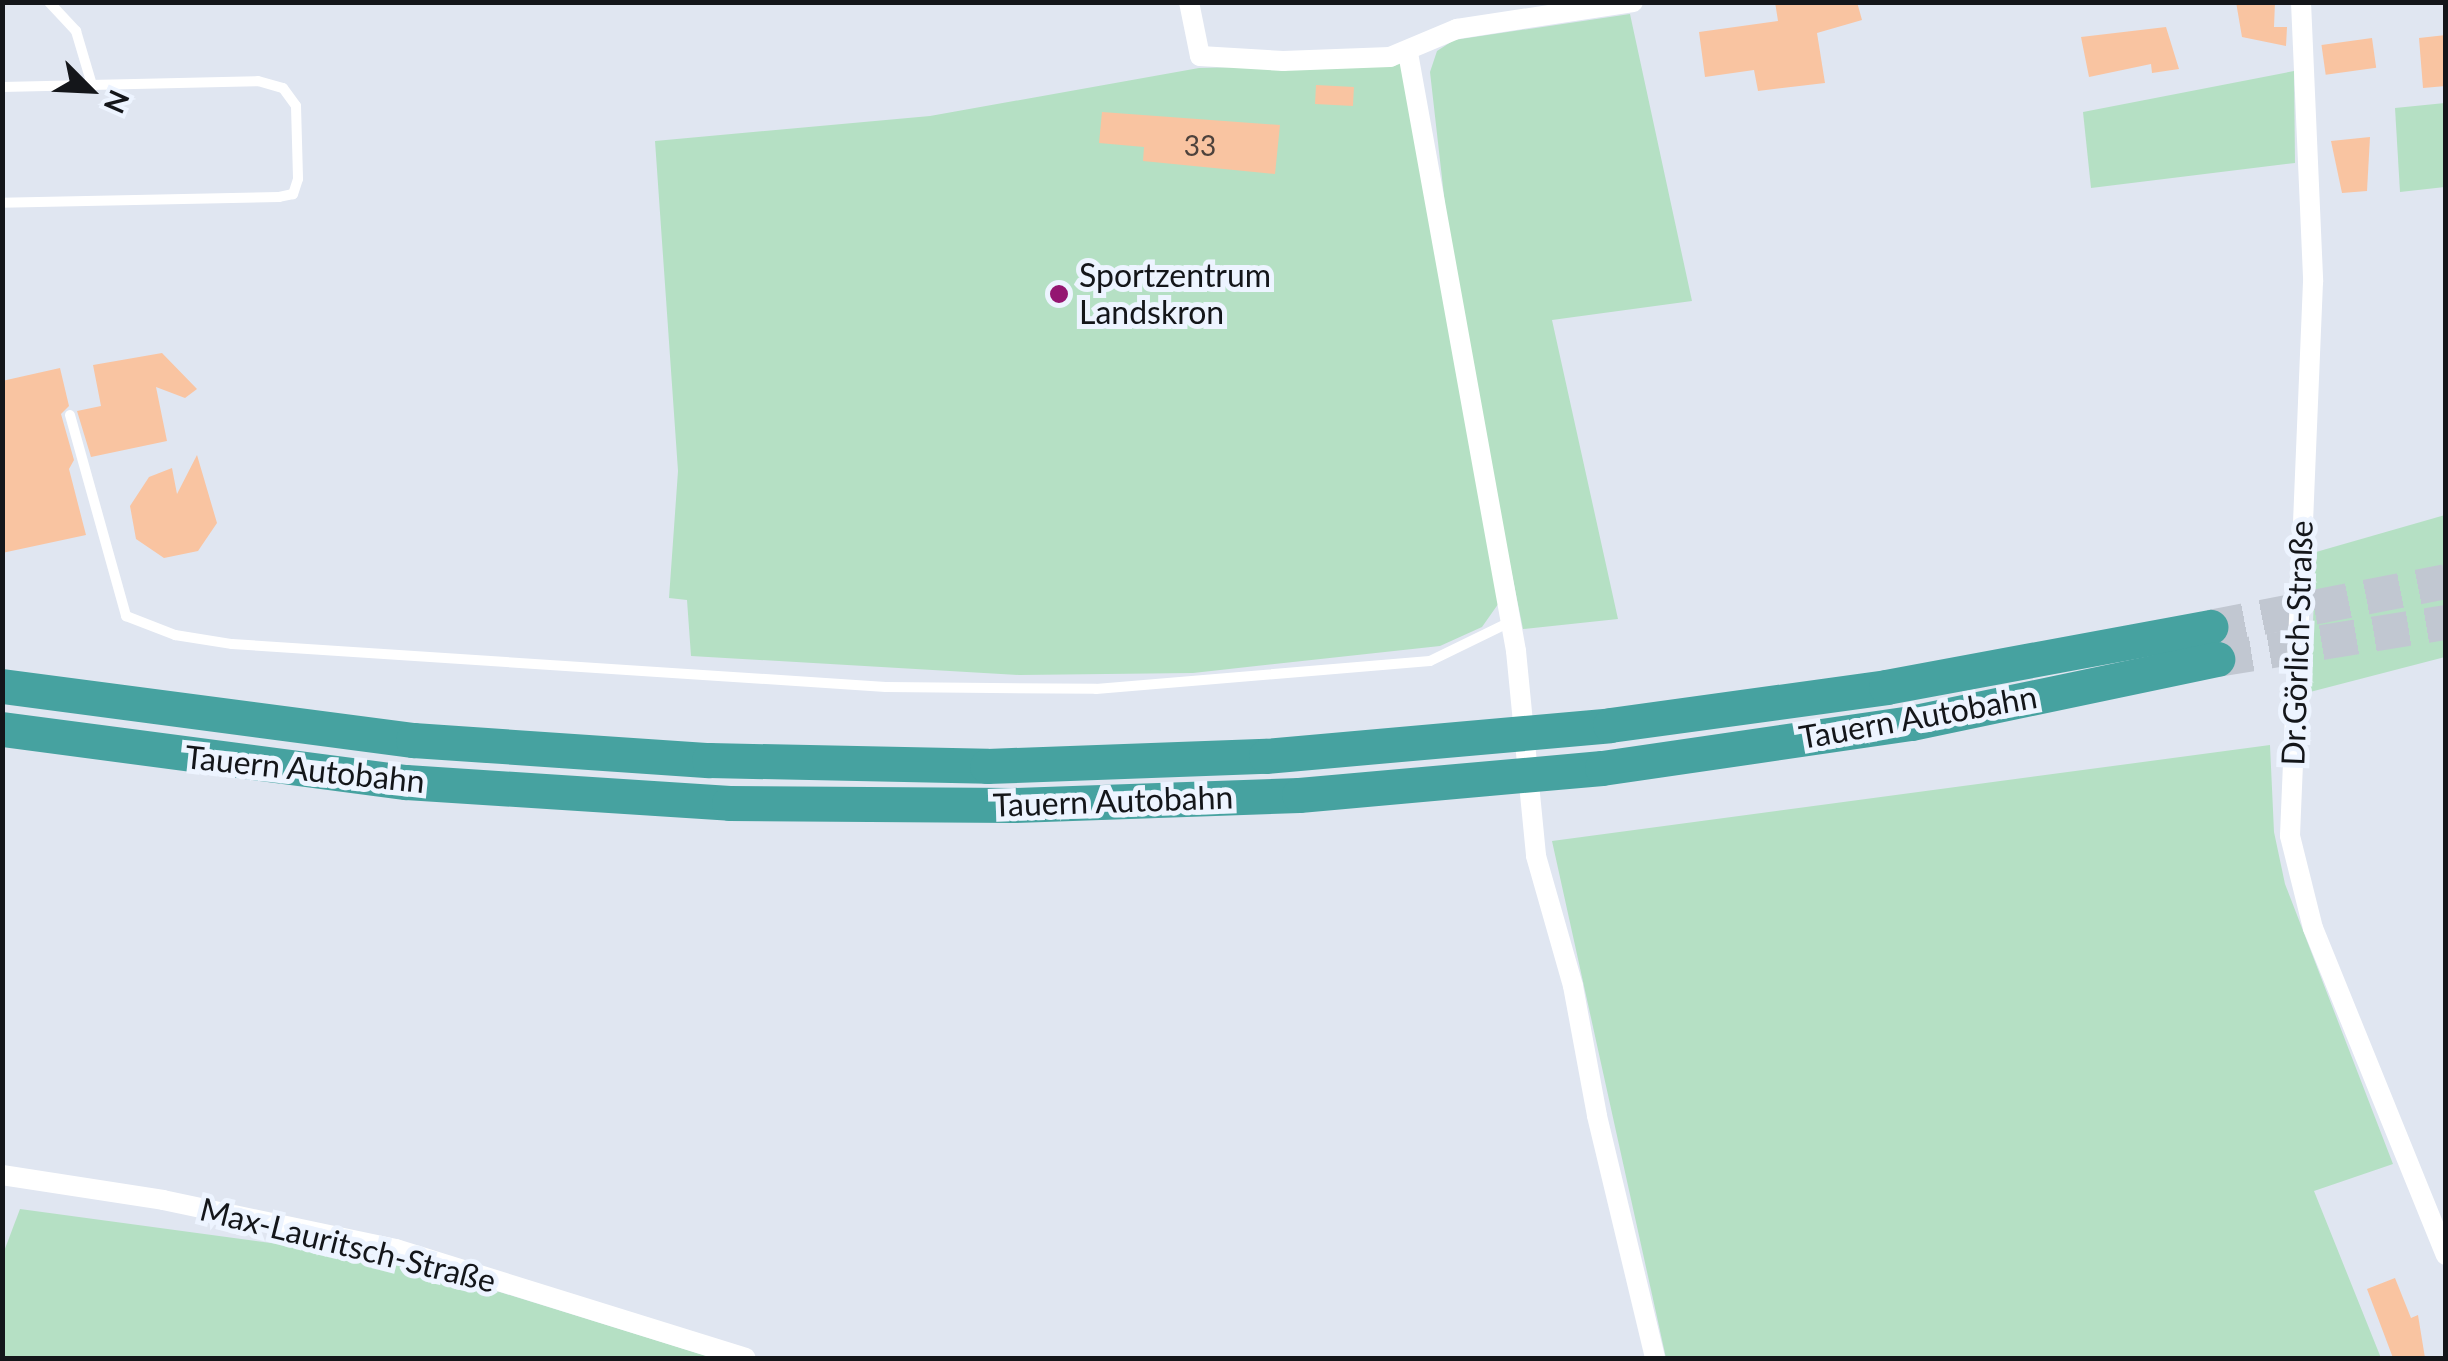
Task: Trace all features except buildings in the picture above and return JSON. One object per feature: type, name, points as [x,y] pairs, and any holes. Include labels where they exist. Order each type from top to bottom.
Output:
[{"type":"highway","name":"Tauern Autobahn","points":[[2,686],[412,740],[709,760],[987,766],[1266,756],[1610,725],[2213,643],[1911,723],[1602,768],[1300,794],[1013,806],[729,804],[406,782],[2,729]]},
{"type":"street","points":[[1189,2],[1200,56],[1283,61],[1408,53],[1457,28],[1633,2]]},
{"type":"street","name":"Dr.Görlich-Straße","points":[[2301,2],[2312,282],[2290,836],[2313,928],[2446,1255]]},
{"type":"street","points":[[1408,53],[1516,652],[1536,856],[1573,986],[1596,1116],[1656,1358]]},
{"type":"street","name":"Max-Lauritsch-Straße","points":[[2,1176],[181,1203],[396,1249],[745,1358]]},
{"type":"lane","points":[[49,2],[76,31],[92,85]]},
{"type":"lane","points":[[2,87],[258,82],[284,88],[296,106],[293,194],[2,203]]},
{"type":"lane","points":[[70,415],[126,616],[175,635],[232,644],[886,687],[1096,690],[1430,661],[1511,622]]},
{"type":"green space","points":[[1630,14],[1692,301],[1552,320],[1618,619],[1523,629],[1455,293],[1430,72],[1437,51],[1454,40]]},
{"type":"green space","name":"Sportzentrum Landskron","points":[[1410,63],[1501,600],[1482,627],[1440,646],[1193,673],[1019,675],[691,656],[687,600],[669,598],[678,471],[655,141],[930,116],[1199,68]]},
{"type":"green space","points":[[2294,71],[2295,163],[2091,188],[2083,112]]},
{"type":"green space","points":[[2445,103],[2445,187],[2400,192],[2395,108]]},
{"type":"green space","points":[[2445,515],[2445,657],[2310,692],[2316,552]]},
{"type":"green space","points":[[2270,745],[2274,832],[2285,884],[2393,1164],[2314,1191],[2381,1358],[1666,1358],[1552,841]]},
{"type":"green space","points":[[20,1209],[396,1260],[713,1358],[3,1358],[3,1254]]},
{"type":"tunnel","points":[[2210,627],[2446,581]]},
{"type":"tunnel","points":[[2217,659],[2446,622]]},
{"type":"place","name":"Sportzentrum Landskron","points":[[1059,294]]}]
